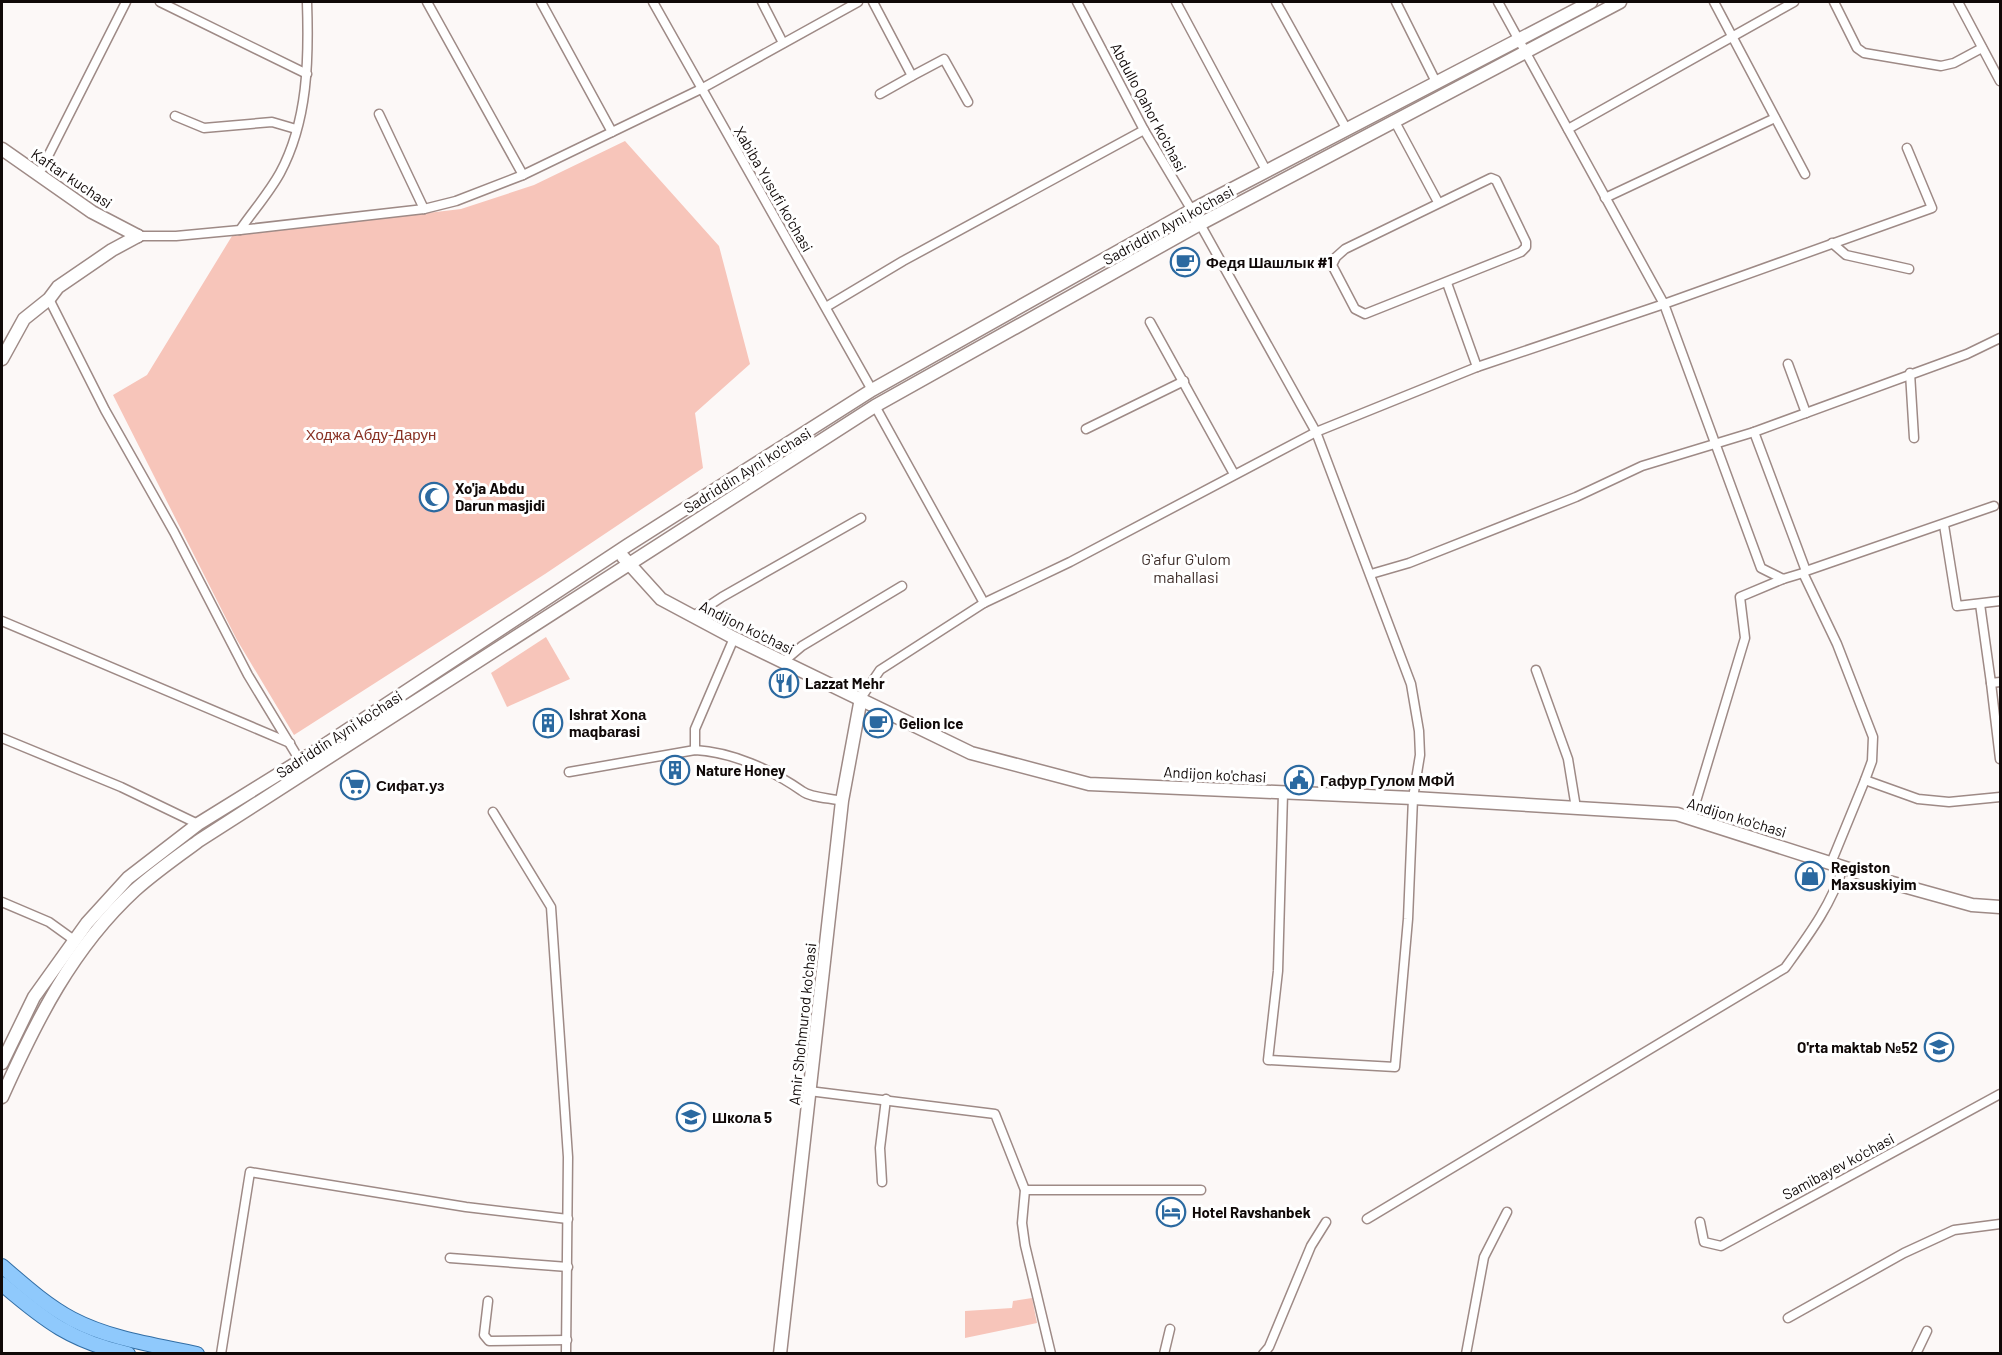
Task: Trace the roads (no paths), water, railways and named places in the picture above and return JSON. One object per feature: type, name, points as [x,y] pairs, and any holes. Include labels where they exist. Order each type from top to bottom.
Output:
[{"type":"main road","name":"Sadriddin Ayni ko'chasi","points":[[2,1063],[34,997],[74,940],[128,878],[198,824],[300,761],[872,390],[1190,211],[1591,2]]},
{"type":"main road","name":"Sadriddin Ayni ko'chasi","points":[[2,1097],[41,1013],[60,981],[114,912],[155,873],[200,840],[875,406],[1200,224],[1620,2]]},
{"type":"main road","name":"Kaftar kuchasi","points":[[2,149],[92,212],[138,236]]},
{"type":"main road","points":[[2,359],[24,319],[49,299],[58,287],[112,250],[138,236]]},
{"type":"main road","name":"Andijon ko'chasi","points":[[619,552],[662,599],[734,638],[971,753],[1089,784],[1413,798],[1677,814],[1972,905],[2001,907]]},
{"type":"main road","name":"Amir Shohmurod ko'chasi","points":[[780,1353],[842,801],[861,698]]},
{"type":"main road","points":[[2,1266],[40,1298],[71,1319],[106,1333],[176,1351],[197,1353]]},
{"type":"main road","points":[[2,1284],[57,1329],[93,1344],[128,1353]]},
{"type":"street","points":[[39,174],[126,2]]},
{"type":"street","points":[[160,2],[307,74]]},
{"type":"street","points":[[240,230],[279,174],[290,153],[305,96],[307,2]]},
{"type":"street","points":[[427,2],[523,175]]},
{"type":"street","points":[[542,2],[612,132]]},
{"type":"street","name":"Xabiba Yusufi ko'chasi","points":[[653,2],[872,390]]},
{"type":"street","points":[[762,2],[783,43]]},
{"type":"street","name":"Kaftar kuchasi","points":[[138,236],[176,237],[240,230],[424,209],[456,201],[523,175],[701,89],[858,2]]},
{"type":"street","points":[[873,2],[912,76]]},
{"type":"street","name":"Abdullo Qahor ko'chasi","points":[[1077,2],[1144,130],[1190,211],[1200,224],[1316,432],[1411,684],[1419,730],[1420,755],[1413,798],[1408,919],[1395,1067],[1268,1059],[1278,971],[1283,792]]},
{"type":"street","points":[[1176,2],[1267,172]]},
{"type":"street","points":[[1276,2],[1346,128]]},
{"type":"street","points":[[1396,2],[1437,84]]},
{"type":"street","points":[[1498,2],[1664,304],[1713,443],[1761,568],[1783,579]]},
{"type":"street","points":[[1714,2],[1805,174]]},
{"type":"street","points":[[1568,129],[1794,2]]},
{"type":"street","points":[[1834,2],[1857,48],[1863,52],[1941,66],[1954,63],[1982,48]]},
{"type":"street","points":[[1958,2],[2001,81]]},
{"type":"street","points":[[880,94],[944,59],[968,102]]},
{"type":"street","points":[[379,114],[424,209]]},
{"type":"street","points":[[175,116],[204,128],[272,122],[296,129]]},
{"type":"street","points":[[1605,198],[1775,118]]},
{"type":"street","points":[[1394,120],[1438,202]]},
{"type":"street","points":[[826,307],[903,261],[1144,130]]},
{"type":"street","points":[[861,698],[880,670],[984,603],[1070,562],[1316,432],[1477,367],[1664,304],[1932,208],[1906,148]]},
{"type":"street","points":[[1491,178],[1496,180],[1526,242],[1521,252],[1447,284],[1365,314],[1355,309],[1332,265],[1336,257],[1345,249],[1438,202],[1491,178]]},
{"type":"street","points":[[1832,243],[1846,255],[1909,269]]},
{"type":"street","points":[[1447,284],[1477,367]]},
{"type":"street","points":[[49,299],[105,410],[174,532],[248,675],[307,773]]},
{"type":"street","points":[[1150,322],[1234,474]]},
{"type":"street","points":[[1371,574],[1431,555],[1576,496],[1642,466],[1754,432],[1966,354],[2001,338]]},
{"type":"street","points":[[1788,364],[1806,413]]},
{"type":"street","points":[[1910,373],[1914,438]]},
{"type":"street","points":[[1086,429],[1184,381]]},
{"type":"street","points":[[875,406],[984,603]]},
{"type":"street","points":[[1367,1219],[1785,968],[1813,931],[1838,884],[1837,865],[1872,761],[1873,737],[1837,644],[1804,572],[1754,432]]},
{"type":"street","points":[[1691,818],[1745,638],[1740,597],[1783,579],[1994,506]]},
{"type":"street","points":[[692,617],[722,597],[861,518]]},
{"type":"street","points":[[1944,525],[1957,606],[2001,601]]},
{"type":"street","points":[[783,662],[802,646],[902,586]]},
{"type":"street","points":[[1980,604],[1996,682],[2001,759]]},
{"type":"street","points":[[2,621],[291,743]]},
{"type":"street","points":[[695,750],[695,729],[734,638]]},
{"type":"street","points":[[1536,670],[1568,759],[1576,808]]},
{"type":"street","points":[[2,738],[120,787],[198,824]]},
{"type":"street","points":[[569,772],[695,750],[715,751],[777,776],[797,786],[803,792],[842,801]]},
{"type":"street","points":[[1866,780],[1918,799],[1949,802],[2001,797]]},
{"type":"street","points":[[493,812],[551,907],[568,1157],[566,1353]]},
{"type":"street","points":[[2,902],[49,922],[74,940]]},
{"type":"street","points":[[810,1091],[995,1114],[1025,1190],[1022,1223],[1025,1245],[1051,1353]]},
{"type":"street","name":"Samibayev ko'chasi","points":[[1700,1222],[1704,1242],[1721,1246],[2001,1094]]},
{"type":"street","points":[[882,1182],[880,1148],[886,1099]]},
{"type":"street","points":[[221,1353],[250,1172],[466,1208],[568,1219]]},
{"type":"street","points":[[1025,1190],[1201,1190]]},
{"type":"street","points":[[1466,1353],[1484,1257],[1507,1212]]},
{"type":"street","points":[[1263,1353],[1269,1347],[1311,1246],[1326,1222]]},
{"type":"street","points":[[1788,1318],[1904,1252],[1954,1230],[2001,1224]]},
{"type":"street","points":[[450,1258],[568,1268]]},
{"type":"street","points":[[488,1301],[484,1335],[489,1341],[567,1340]]},
{"type":"street","points":[[1164,1353],[1170,1329]]},
{"type":"street","points":[[1916,1353],[1927,1331]]},
{"type":"place","name":"Федя Шашлык #1","points":[[1185,262]]},
{"type":"place","name":"Xo'ja Abdu Darun masjidi","points":[[434,497]]},
{"type":"place","name":"Lazzat Mehr","points":[[784,683]]},
{"type":"place","name":"Ishrat Хоnа mаqbаrasi","points":[[548,723]]},
{"type":"place","name":"Gelion Ice","points":[[878,723]]},
{"type":"place","name":"Nature Honey","points":[[675,770]]},
{"type":"place","name":"Гафур Гулом МФЙ","points":[[1299,780]]},
{"type":"place","name":"Сифат.уз","points":[[355,785]]},
{"type":"place","name":"Registon Maxsuskiyim","points":[[1810,876]]},
{"type":"place","name":"O'rta maktab №52","points":[[1939,1047]]},
{"type":"place","name":"Школа 5","points":[[691,1117]]},
{"type":"place","name":"Hotel Ravshanbek","points":[[1171,1212]]},
{"type":"district","name":"Gʻafur Gʻulom mahallasi","points":[[1186,567]]},
{"type":"park label","name":"Ходжа Абду-Дарун","points":[[371,434]]}]
